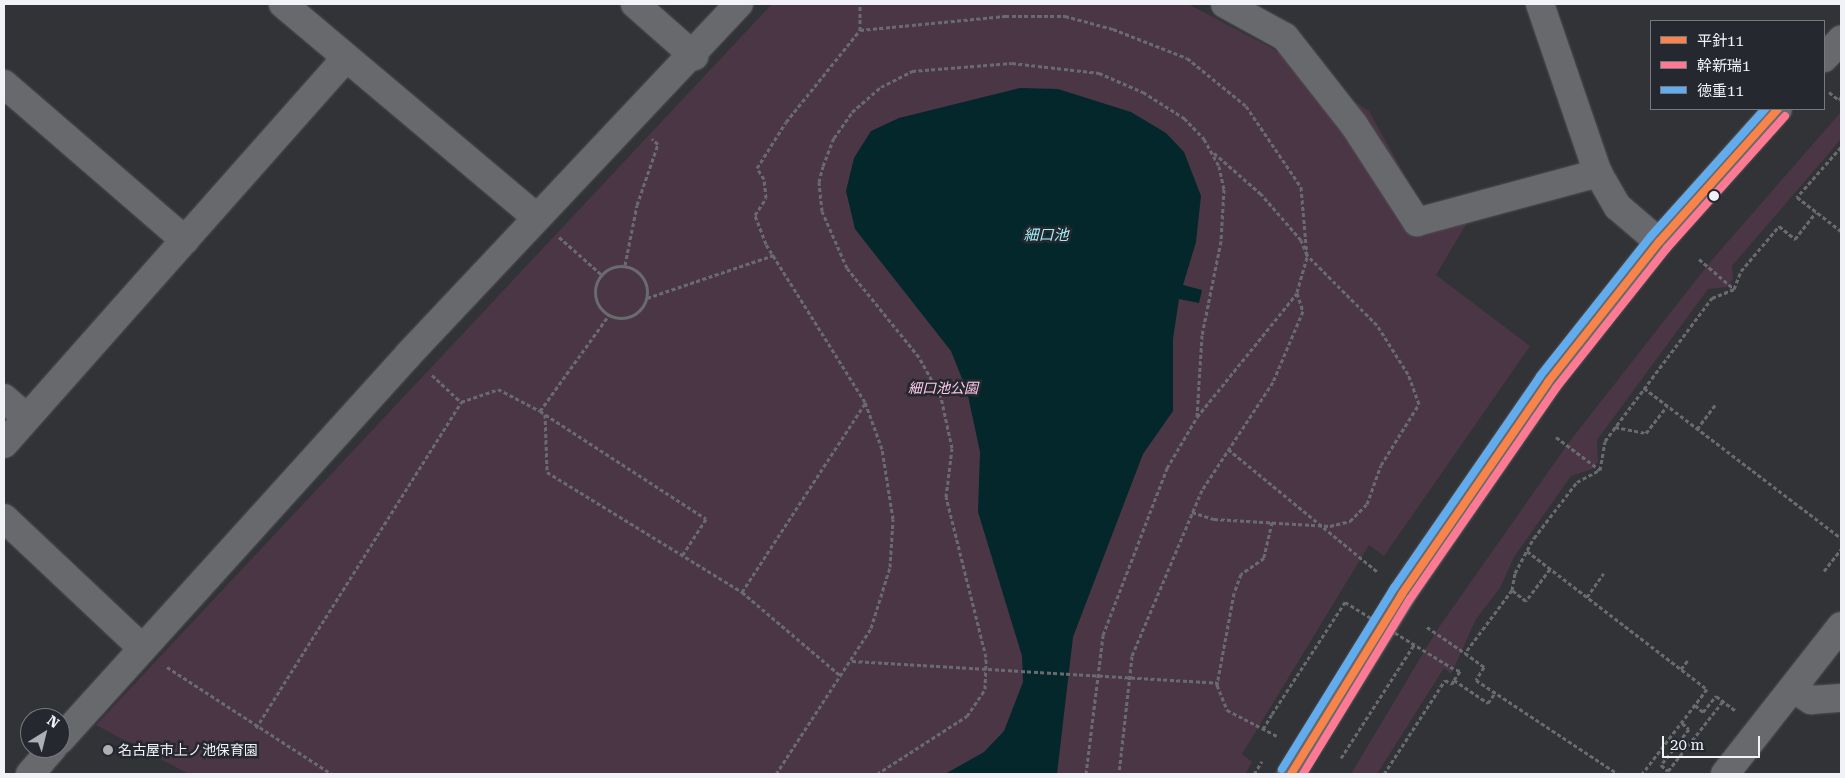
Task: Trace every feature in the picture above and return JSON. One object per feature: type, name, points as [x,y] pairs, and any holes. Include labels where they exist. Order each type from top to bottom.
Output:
[{"type":"street","points":[[283,4],[345,59],[536,217]]},
{"type":"street","points":[[635,4],[694,56]]},
{"type":"street","points":[[70,728],[141,646],[409,354],[536,217],[694,56],[739,4]]},
{"type":"street","points":[[1225,4],[1285,37],[1354,125],[1417,222],[1598,173]]},
{"type":"street","points":[[1540,4],[1598,173],[1618,207],[1659,242]]},
{"type":"street","points":[[4,444],[345,59]]},
{"type":"street","points":[[4,84],[185,240]]},
{"type":"street","points":[[1290,774],[1475,484],[1659,242],[1777,110]]},
{"type":"street","points":[[4,398],[27,418]]},
{"type":"street","points":[[4,518],[141,646]]},
{"type":"street","points":[[1725,774],[1841,626]]},
{"type":"street","points":[[1793,688],[1811,700],[1841,698]]},
{"type":"street","points":[[30,774],[44,758]]},
{"type":"path","points":[[776,774],[852,661],[884,592],[893,519],[882,449],[865,402],[774,255],[755,215],[766,198],[764,179],[758,168],[786,122],[860,30],[860,4]]},
{"type":"path","points":[[860,30],[1006,16],[1065,16],[1123,32],[1187,58],[1246,106],[1301,187],[1307,255],[1297,293],[1197,417],[1153,499],[1110,612],[1096,676],[1086,774]]},
{"type":"path","points":[[877,774],[967,716],[985,689],[986,671],[983,636],[967,593],[946,497],[952,448],[941,397],[920,357],[847,268],[826,229],[819,182],[832,144],[865,100],[912,71],[1012,63],[1072,67],[1124,83],[1184,118],[1210,149],[1261,194],[1301,240],[1307,255],[1377,326],[1408,374],[1418,404],[1381,465],[1367,504],[1350,521],[1319,526],[1214,519],[1192,512]]},
{"type":"path","points":[[1829,92],[1839,100],[1841,97]]},
{"type":"path","points":[[625,266],[637,205],[658,144],[633,118]]},
{"type":"path","points":[[1841,147],[1797,198],[1841,231]]},
{"type":"path","points":[[1197,417],[1202,336],[1224,213],[1219,166],[1210,149]]},
{"type":"path","points":[[1600,470],[1605,440],[1712,298],[1734,289],[1741,271],[1778,226],[1795,239],[1816,212]]},
{"type":"path","points":[[536,217],[601,274]]},
{"type":"path","points":[[609,315],[635,314],[647,298],[774,255]]},
{"type":"path","points":[[1699,259],[1734,289]]},
{"type":"path","points":[[601,274],[625,266],[643,277],[647,298]]},
{"type":"path","points":[[601,274],[595,293],[609,315]]},
{"type":"path","points":[[1119,774],[1132,656],[1192,512],[1228,449],[1251,419],[1293,340],[1303,312],[1297,293]]},
{"type":"path","points":[[540,411],[609,315]]},
{"type":"path","points":[[409,354],[461,402]]},
{"type":"path","points":[[1644,388],[1841,537]]},
{"type":"path","points":[[256,728],[461,402],[498,389],[545,414],[706,519],[682,556]]},
{"type":"path","points":[[742,592],[865,402]]},
{"type":"path","points":[[1697,429],[1716,404]]},
{"type":"path","points":[[1615,426],[1646,433],[1667,406]]},
{"type":"path","points":[[545,414],[548,472],[742,592],[841,676]]},
{"type":"path","points":[[1556,437],[1600,470]]},
{"type":"path","points":[[1228,449],[1319,526],[1378,572]]},
{"type":"path","points":[[1465,653],[1512,590],[1527,551],[1577,482],[1600,470]]},
{"type":"path","points":[[1272,522],[1264,558],[1241,574],[1234,593],[1218,683],[1227,710],[1277,736]]},
{"type":"path","points":[[1824,571],[1841,549]]},
{"type":"path","points":[[1527,551],[1707,689],[1642,774]]},
{"type":"path","points":[[1512,590],[1526,601],[1550,569]]},
{"type":"path","points":[[1587,597],[1604,573]]},
{"type":"path","points":[[1263,729],[1345,602],[1460,671],[1452,684],[1445,680],[1384,774]]},
{"type":"path","points":[[1427,627],[1484,667],[1476,680],[1618,774]]},
{"type":"path","points":[[1341,758],[1414,643]]},
{"type":"path","points":[[141,646],[256,728],[332,774]]},
{"type":"path","points":[[1681,669],[1688,660]]},
{"type":"path","points":[[852,661],[999,672],[1218,683]]},
{"type":"path","points":[[1454,680],[1488,703],[1495,693]]},
{"type":"path","points":[[1695,705],[1703,712],[1716,696],[1740,715]]},
{"type":"path","points":[[1682,723],[1689,729],[1661,765],[1668,771],[1723,701]]},
{"type":"green space","name":"細口池公園","points":[[772,4],[1188,4],[1270,47],[1369,111],[1435,230],[1468,221],[1436,275],[1530,346],[1384,556],[1369,545],[1242,754],[1252,762],[1245,774],[189,774],[96,725]]},
{"type":"green space","points":[[1841,112],[1841,139],[1732,266],[1733,279],[1727,287],[1708,289],[1597,440],[1598,462],[1592,469],[1571,476],[1514,557],[1500,588],[1476,619],[1451,674],[1444,668],[1377,774],[1351,774],[1437,630],[1570,441],[1711,261]]},
{"type":"water","name":"細口池","points":[[1020,88],[1058,89],[1131,112],[1166,133],[1184,152],[1201,196],[1196,242],[1183,285],[1202,290],[1199,303],[1179,299],[1173,339],[1173,411],[1143,454],[1073,637],[1057,774],[945,774],[984,752],[1004,731],[1023,682],[1022,656],[978,512],[980,452],[967,391],[951,351],[855,229],[846,191],[854,158],[871,131],[899,118]]},
{"type":"transit line","name":"徳重11","points":[[1282,769],[1394,588],[1540,376],[1651,236],[1764,110]]},
{"type":"transit line","name":"平針11","points":[[1291,774],[1402,594],[1548,382],[1659,242],[1777,110]]},
{"type":"transit line","name":"幹新瑞1","points":[[1303,774],[1410,599],[1556,388],[1667,248],[1785,116]]},
{"type":"place","name":"名古屋市上ノ池保育園","points":[[108,750]]}]
